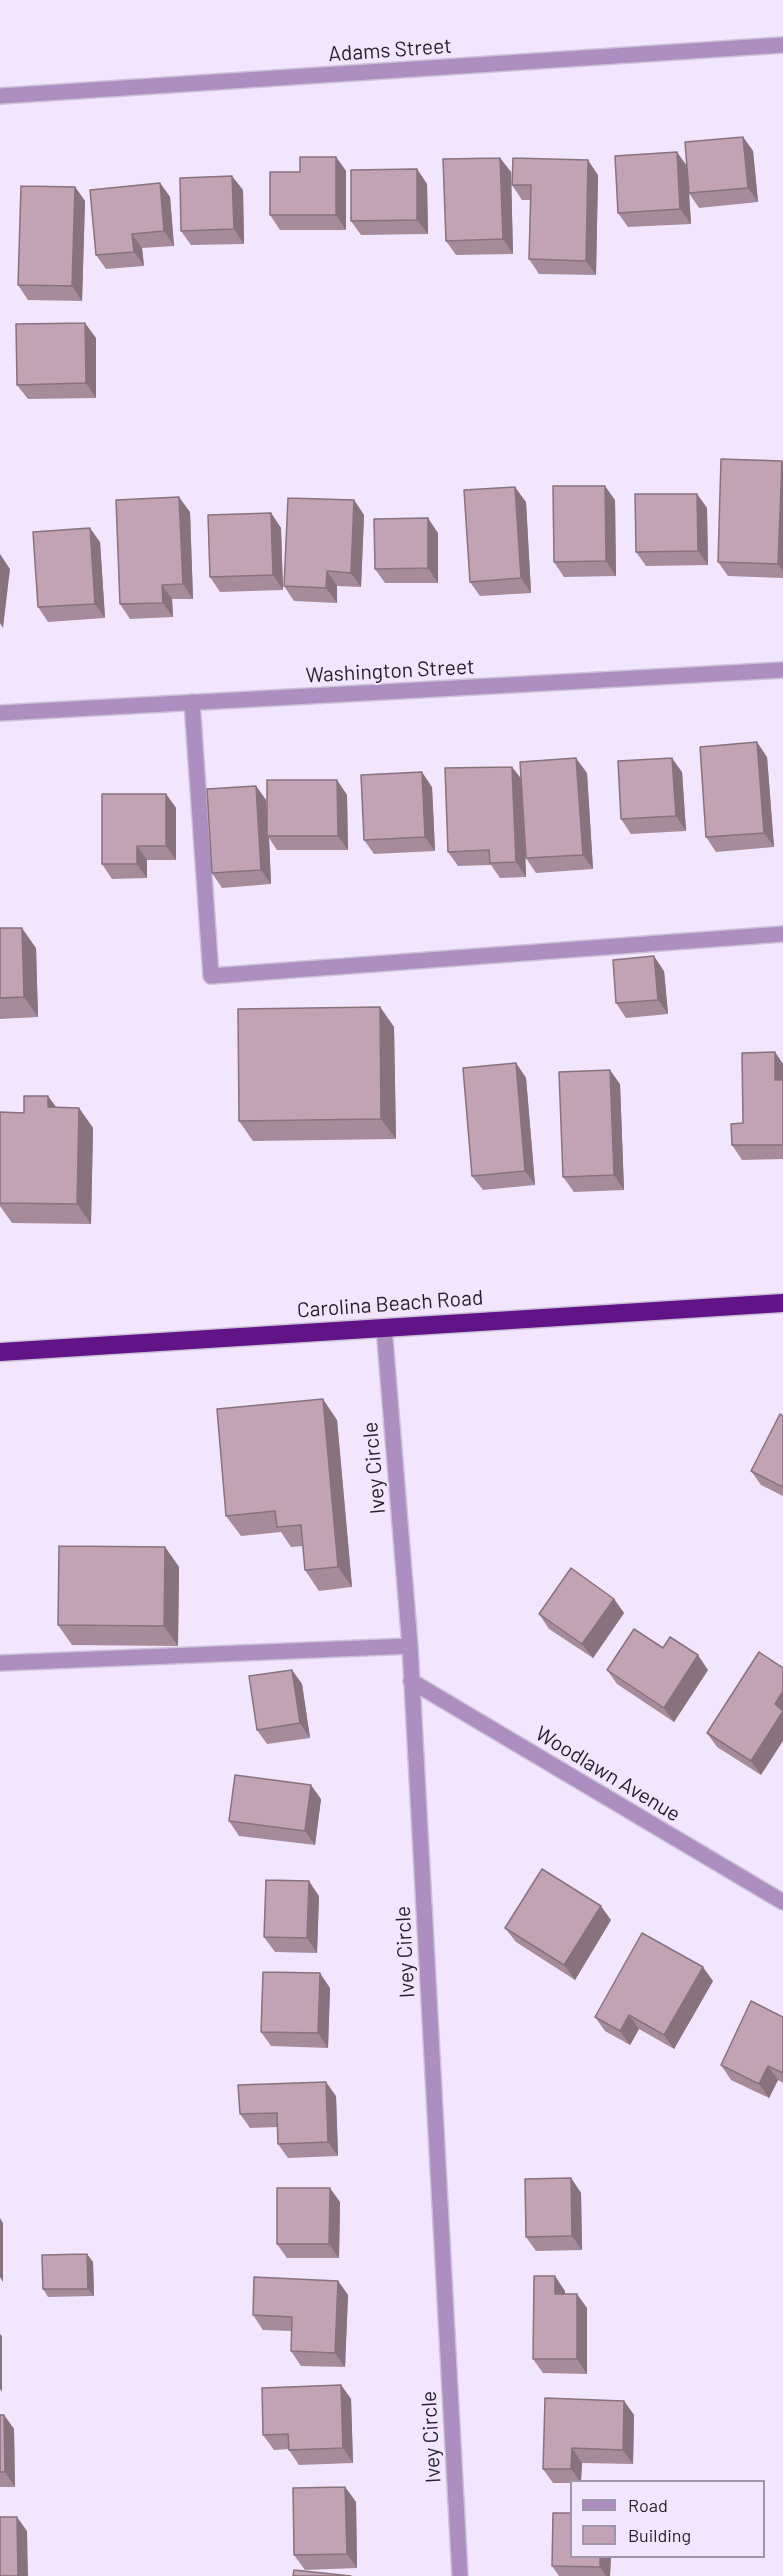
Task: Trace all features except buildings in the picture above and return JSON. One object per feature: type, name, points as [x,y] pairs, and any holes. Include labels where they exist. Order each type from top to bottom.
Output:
[{"type":"highway","name":"Carolina Beach Road","points":[[0,1352],[783,1304]]},
{"type":"street","name":"Adams Street","points":[[0,96],[783,45]]},
{"type":"street","name":"Washington Street","points":[[0,713],[783,670]]},
{"type":"street","points":[[192,702],[211,976],[783,934]]},
{"type":"street","name":"Ivey Circle","points":[[384,1327],[410,1646],[460,2576]]},
{"type":"street","points":[[0,1663],[410,1646]]},
{"type":"street","name":"Woodlawn Avenue","points":[[411,1681],[783,1902]]}]
